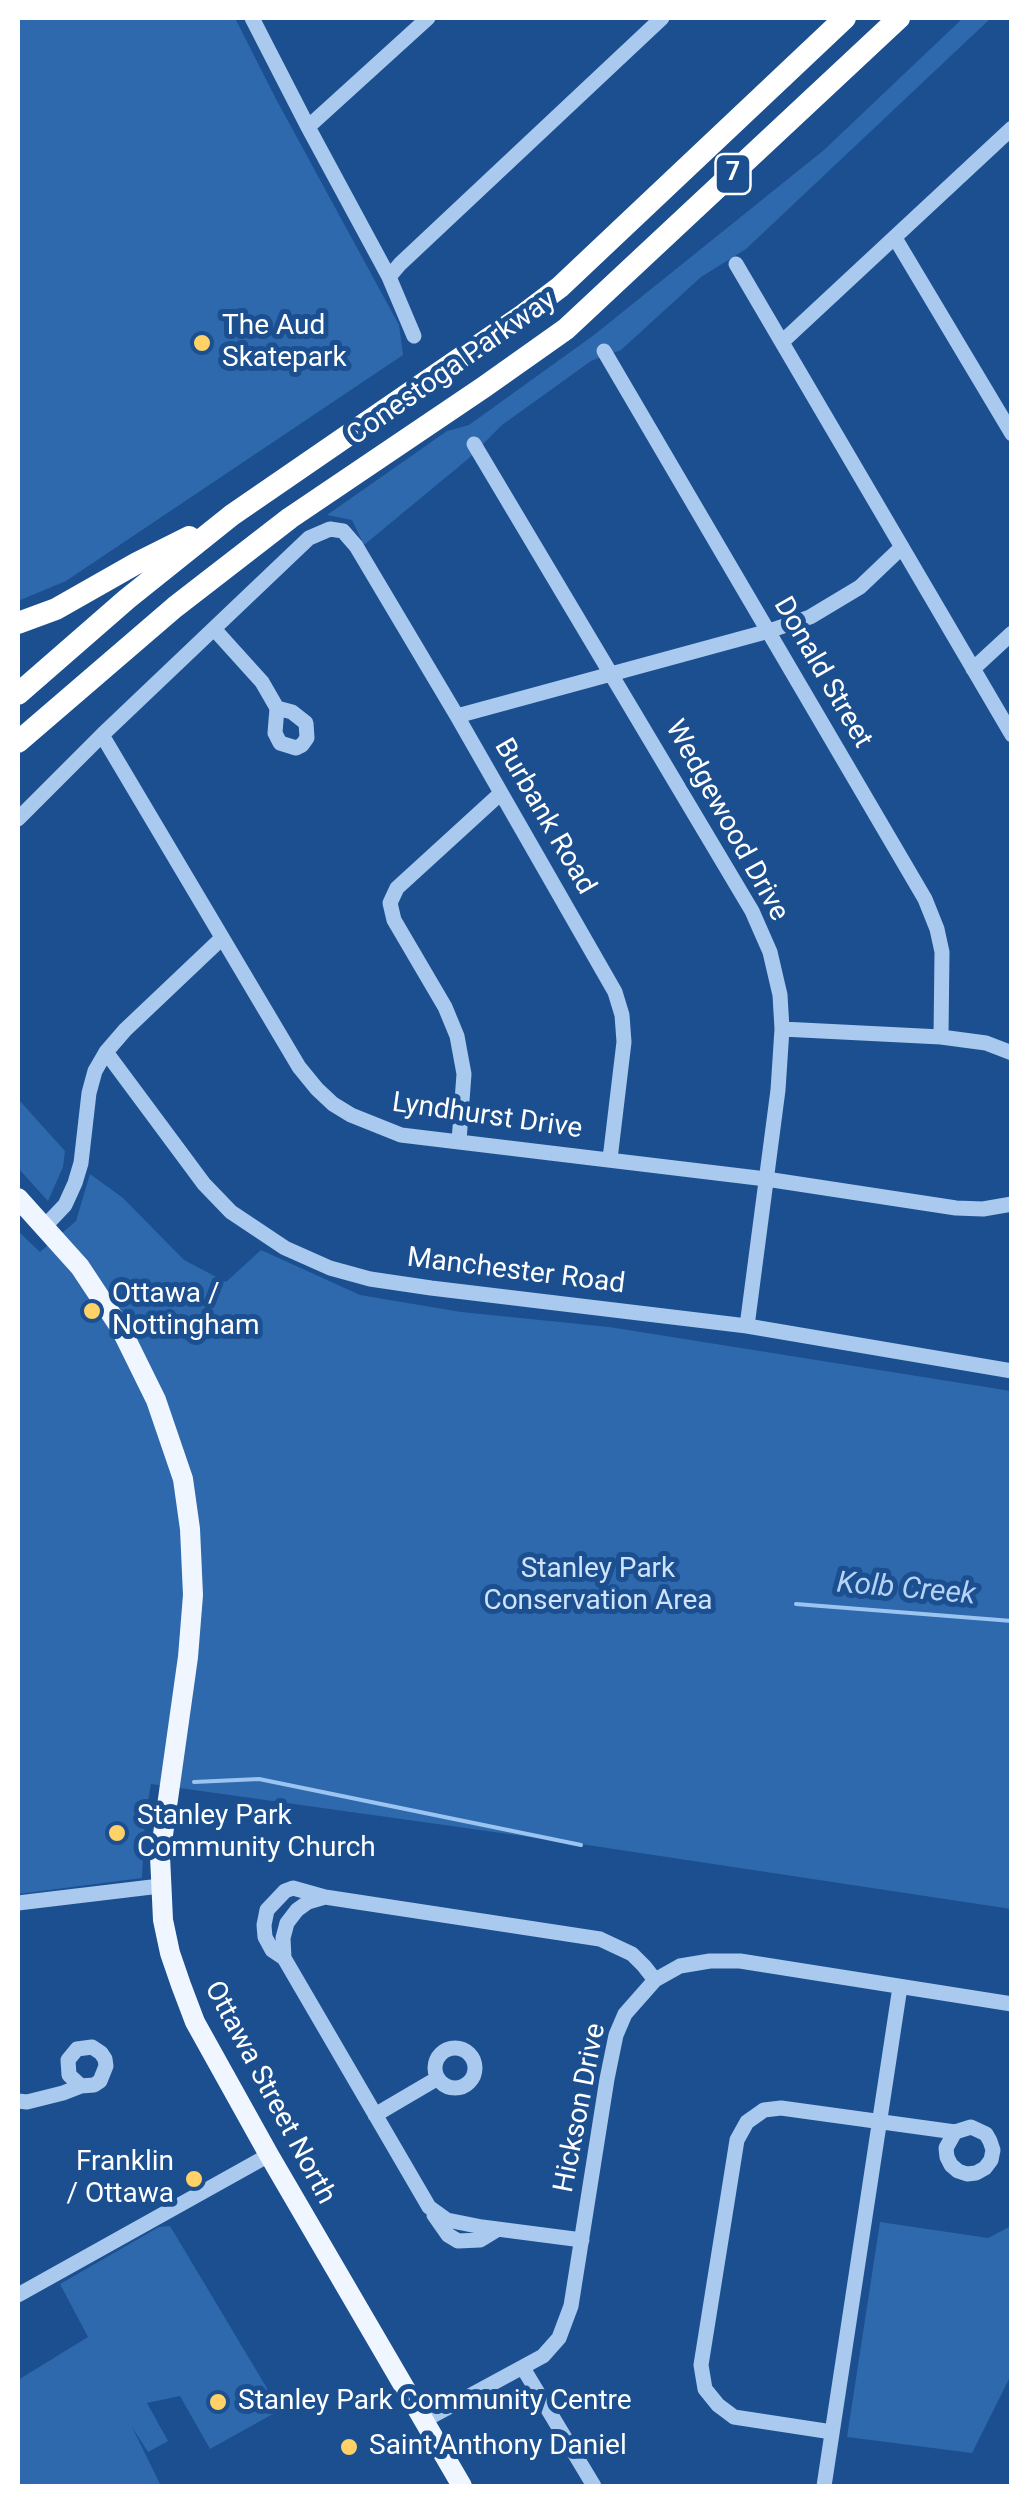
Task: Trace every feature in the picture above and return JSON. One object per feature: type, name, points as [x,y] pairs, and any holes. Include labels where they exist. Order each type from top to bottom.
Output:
[{"type":"highway","name":"Conestoga Parkway","points":[[18,694],[127,599],[232,516],[560,286],[844,18]]},
{"type":"highway","name":"Conestoga Parkway","points":[[18,742],[174,607],[279,526],[566,329],[899,18]]},
{"type":"highway","points":[[18,623],[56,608],[232,516]]},
{"type":"main road","name":"Ottawa Street North","points":[[18,1198],[80,1267],[121,1329],[156,1400],[183,1480],[193,1595],[164,1824],[160,1886],[170,1953],[195,2022],[462,2486]]},
{"type":"street","points":[[252,18],[389,277],[414,336]]},
{"type":"street","points":[[308,128],[411,24],[428,18]]},
{"type":"street","points":[[389,277],[662,18]]},
{"type":"street","points":[[782,342],[1011,129]]},
{"type":"street","points":[[895,238],[1012,434]]},
{"type":"street","points":[[736,264],[1012,735]]},
{"type":"street","name":"Donald Street","points":[[604,350],[926,899],[943,963],[940,1037]]},
{"type":"street","name":"Wedgewood Drive","points":[[474,444],[752,911],[770,952],[780,994],[782,1028],[778,1090],[748,1326]]},
{"type":"street","name":"Burbank Road","points":[[215,630],[309,538],[336,529],[343,531],[356,546],[619,1003],[624,1042],[610,1159]]},
{"type":"street","points":[[457,716],[810,617],[860,587],[902,547]]},
{"type":"street","points":[[18,819],[215,630],[262,682],[276,708]]},
{"type":"street","points":[[973,670],[1012,633]]},
{"type":"street","name":"Lyndhurst Drive","points":[[102,735],[299,1067],[333,1104],[362,1121],[401,1135],[766,1178],[956,1208],[1012,1204]]},
{"type":"street","points":[[459,1141],[464,1074],[457,1036],[394,920],[390,903],[398,888],[501,793]]},
{"type":"street","points":[[45,1226],[71,1196],[81,1163],[89,1093],[106,1052],[222,938]]},
{"type":"street","points":[[782,1028],[940,1037],[986,1043],[1012,1053]]},
{"type":"street","name":"Manchester Road","points":[[106,1052],[204,1184],[231,1212],[285,1248],[330,1268],[370,1279],[431,1288],[748,1326],[1012,1371]]},
{"type":"street","points":[[18,1903],[160,1886]]},
{"type":"street","points":[[582,2240],[447,2220],[430,2207],[284,1958],[272,1950],[264,1937],[267,1910],[293,1888],[325,1897],[600,1939],[632,1954],[655,1980]]},
{"type":"street","points":[[284,1958],[287,1923],[308,1902],[325,1897]]},
{"type":"street","name":"Hickson Drive","points":[[425,2420],[543,2356],[559,2338],[571,2306],[616,2035],[625,2014],[655,1980],[680,1966],[710,1960],[740,1961],[1012,2004]]},
{"type":"street","points":[[824,2486],[900,1986]]},
{"type":"street","points":[[375,2115],[438,2078]]},
{"type":"street","points":[[18,2101],[81,2086]]},
{"type":"street","points":[[832,2432],[734,2416],[718,2406],[705,2389],[704,2348],[737,2140],[747,2122],[764,2110],[781,2108],[954,2132]]},
{"type":"street","points":[[18,2295],[269,2155]]},
{"type":"street","points":[[523,2368],[594,2486]]},
{"type":"green space","points":[[18,18],[235,18],[399,325],[403,355],[66,581],[18,601]]},
{"type":"green space","points":[[963,18],[991,18],[746,249],[701,277],[621,350],[591,361],[502,425],[468,459],[364,545],[352,520],[327,515],[447,431],[469,425],[594,335],[824,150]]},
{"type":"green space","points":[[18,1099],[65,1151],[63,1167],[48,1201],[18,1168]]},
{"type":"green space","name":"Stanley Park Conservation Area","points":[[90,1174],[123,1198],[184,1260],[226,1282],[261,1250],[360,1295],[461,1312],[609,1327],[1011,1391],[1011,1909],[151,1784],[142,1878],[18,1894],[18,1231],[40,1252],[76,1221]]},
{"type":"green space","points":[[880,2222],[988,2238],[1011,2226],[1011,2375],[972,2453],[847,2437]]},
{"type":"green space","points":[[170,2226],[280,2410],[210,2449],[180,2396],[147,2403],[168,2441],[148,2452],[132,2427],[161,2486],[18,2486],[18,2380],[88,2337],[60,2284],[159,2227]]},
{"type":"waterway","name":"Kolb Creek","points":[[796,1604],[1012,1621]]},
{"type":"waterway","points":[[194,1782],[259,1779],[581,1845]]},
{"type":"place","name":"The Aud Skatepark","points":[[202,343]]},
{"type":"place","name":"Ottawa / Nottingham","points":[[92,1311]]},
{"type":"place","name":"Stanley Park Community Church","points":[[117,1833]]},
{"type":"place","name":"Franklin / Ottawa","points":[[194,2179]]},
{"type":"place","name":"Stanley Park Community Centre","points":[[218,2402]]},
{"type":"place","name":"Saint Anthony Daniel","points":[[349,2447]]}]
